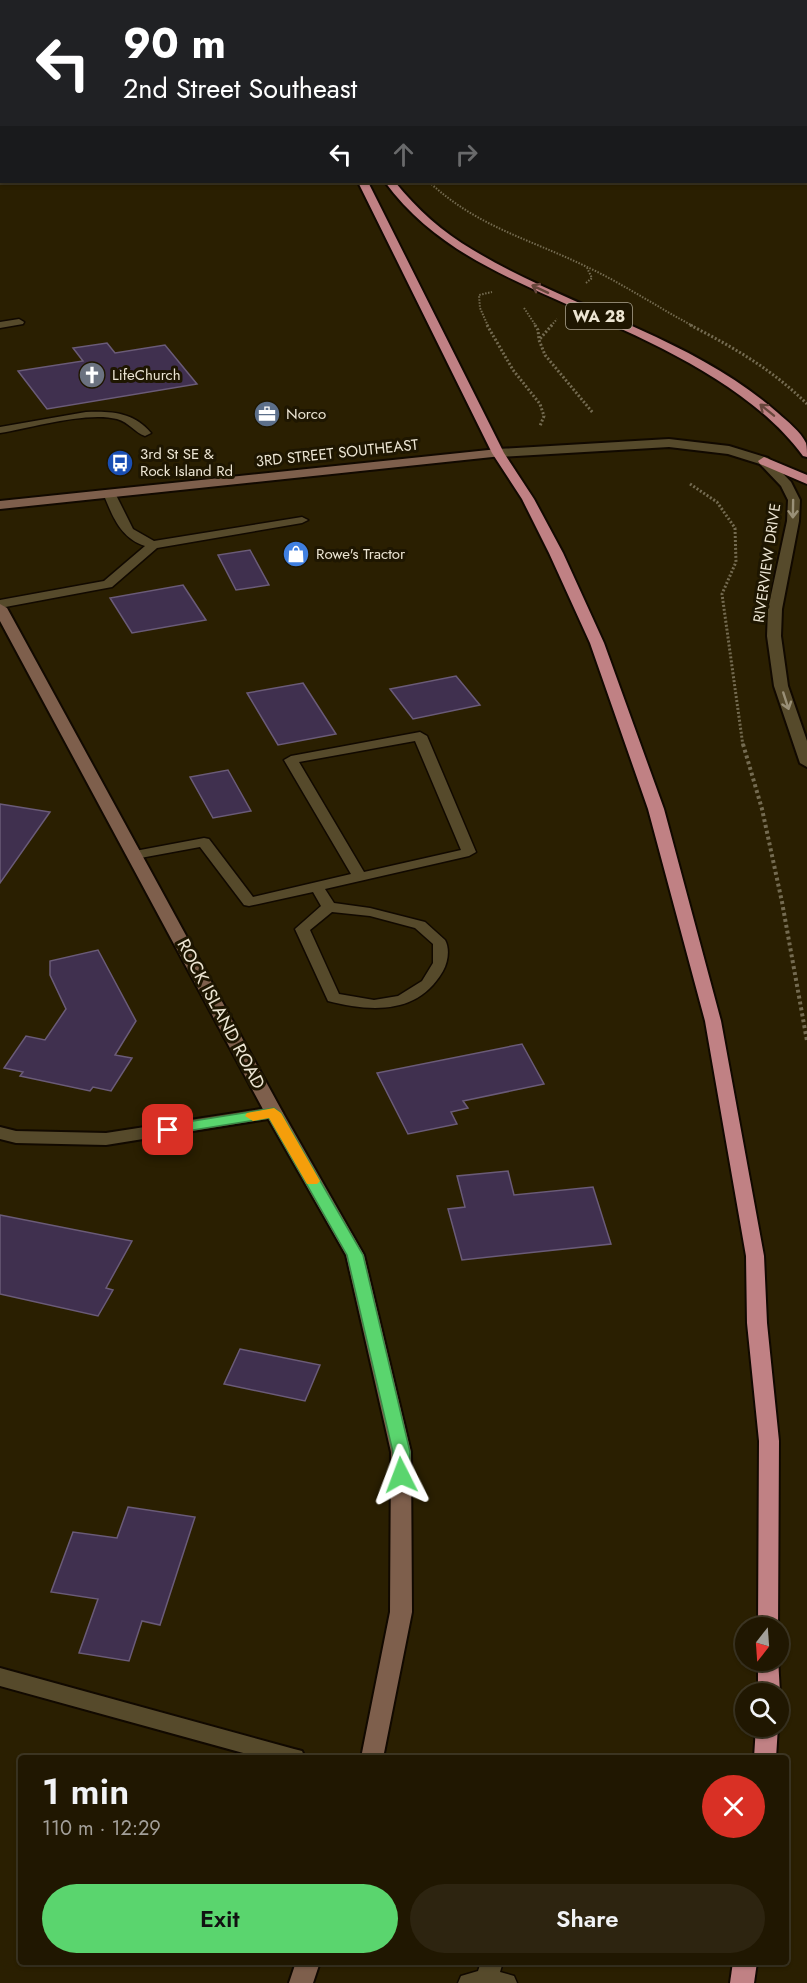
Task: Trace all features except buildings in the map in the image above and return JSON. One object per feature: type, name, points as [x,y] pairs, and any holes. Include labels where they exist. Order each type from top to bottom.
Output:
[{"type":"highway","points":[[363,183],[498,453],[528,499],[597,643],[656,809],[713,1021],[755,1256],[757,1323],[769,1441],[769,1617]]},
{"type":"highway","name":"WA 28","points":[[391,183],[412,208],[461,248],[496,268],[708,369],[776,417],[807,453]]},
{"type":"highway","points":[[764,461],[807,480]]},
{"type":"highway","points":[[765,1755],[766,1737]]},
{"type":"main road","name":"3RD STREET SOUTHEAST","points":[[0,505],[498,453]]},
{"type":"main road","name":"ROCK ISLAND ROAD","points":[[0,606],[274,1113],[355,1255],[401,1452],[400,1612],[373,1755]]},
{"type":"main road","points":[[301,1983],[307,1965]]},
{"type":"street","points":[[498,453],[669,443],[718,448],[764,461]]},
{"type":"street","name":"RIVERVIEW DRIVE","points":[[764,461],[787,485],[794,500],[793,521],[775,609],[774,636],[781,686],[807,763]]},
{"type":"street","points":[[0,1133],[16,1137],[106,1138],[274,1113]]},
{"type":"street","points":[[0,1677],[283,1755]]},
{"type":"lane","points":[[0,325],[19,322]]},
{"type":"lane","points":[[0,430],[82,417],[114,415],[138,424],[145,433]]},
{"type":"lane","points":[[109,493],[122,525],[138,541],[153,545],[302,520]]},
{"type":"lane","points":[[0,606],[108,584],[153,545]]},
{"type":"lane","points":[[135,855],[204,842],[249,903],[469,852],[420,736],[291,760],[360,877]]},
{"type":"lane","points":[[317,887],[329,907]]},
{"type":"lane","points":[[329,907],[370,912],[420,925],[440,943],[440,963],[428,984],[402,1000],[374,1005],[333,998],[302,929],[329,907]]},
{"type":"path","points":[[430,183],[469,215],[489,226],[585,265],[784,381],[807,404]]},
{"type":"path","points":[[581,288],[592,278],[585,265]]},
{"type":"path","points":[[498,292],[479,295],[480,308],[513,370],[540,404],[544,416],[540,427]]},
{"type":"path","points":[[519,304],[527,310],[538,330],[545,355],[593,413]]},
{"type":"path","points":[[539,340],[560,316]]},
{"type":"path","points":[[690,484],[717,502],[735,528],[736,562],[722,594],[744,752],[767,832],[807,1041]]},
{"type":"slow traffic","points":[[253,1116],[274,1113],[312,1181]]},
{"type":"place","name":"LifeChurch","points":[[92,375]]},
{"type":"place","name":"Norco","points":[[267,414]]},
{"type":"place","name":"3rd St SE & Rock Island Rd","points":[[120,463]]},
{"type":"place","name":"Rowe's Tractor","points":[[296,554]]},
{"type":"route","points":[[168,1130],[274,1113],[355,1255],[401,1452],[401,1475]]}]
